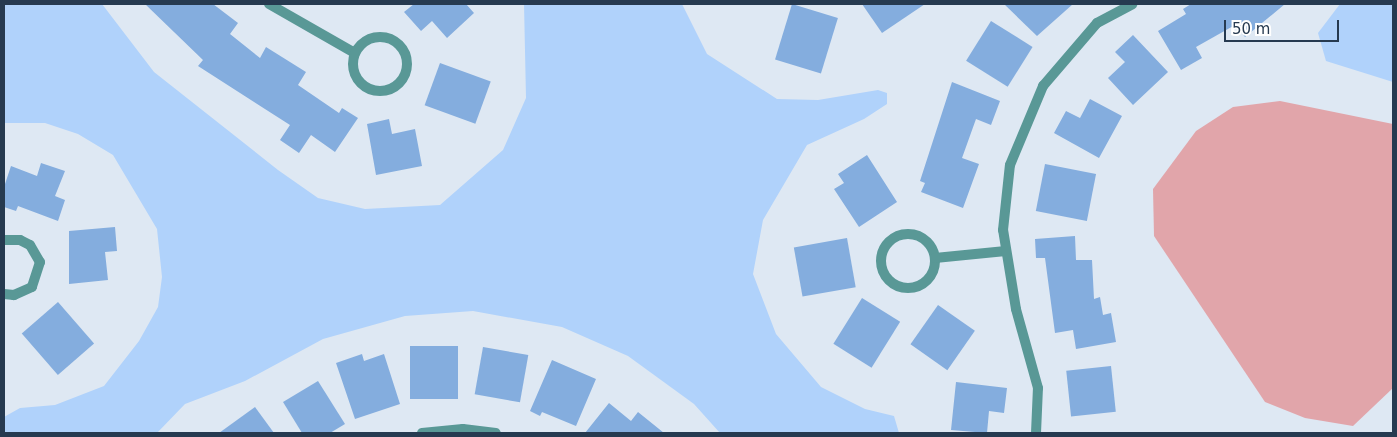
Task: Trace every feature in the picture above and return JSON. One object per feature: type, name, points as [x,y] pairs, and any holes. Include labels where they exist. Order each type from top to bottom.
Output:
[{"type":"street","points":[[269,4],[355,53]]},
{"type":"street","points":[[1036,433],[1038,388],[1006,251],[1004,200],[1010,165],[1043,86],[1098,23],[1125,5]]},
{"type":"street","points":[[368,40],[392,41],[406,60],[403,78],[384,91],[369,90],[356,77],[355,53],[368,40]]},
{"type":"street","points":[[907,234],[927,241],[935,258],[930,276],[909,288],[891,281],[881,265],[890,240],[907,234]]},
{"type":"street","points":[[4,240],[20,240],[30,245],[40,262],[32,287],[14,295],[4,294]]},
{"type":"street","points":[[935,258],[1006,251]]},
{"type":"street","points":[[422,433],[463,429],[496,433]]},
{"type":"shaded area","points":[[1280,101],[1393,124],[1393,388],[1353,426],[1305,418],[1265,402],[1154,236],[1153,189],[1196,131],[1233,107]]},
{"type":"water","points":[[4,4],[102,4],[154,72],[278,170],[318,198],[365,209],[440,205],[503,150],[526,98],[524,4],[682,4],[707,54],[777,99],[818,100],[878,90],[887,93],[887,104],[864,119],[807,145],[763,220],[753,274],[776,334],[821,387],[865,409],[894,416],[899,433],[720,433],[694,404],[628,356],[562,327],[473,311],[405,316],[323,339],[245,381],[185,404],[157,433],[4,433],[4,417],[20,408],[55,405],[104,386],[139,341],[158,307],[162,277],[157,229],[113,155],[78,134],[45,123],[4,123]]},
{"type":"water","points":[[1340,4],[1393,4],[1393,82],[1326,61],[1318,33]]},
{"type":"building","points":[[145,4],[213,4],[238,23],[230,34],[260,58],[266,47],[306,72],[298,85],[339,113],[342,108],[358,118],[335,152],[311,135],[299,153],[280,140],[290,125],[198,66],[203,60]]},
{"type":"building","points":[[414,4],[466,4],[474,13],[447,38],[432,21],[421,31],[404,12]]},
{"type":"building","points":[[792,4],[838,18],[821,73],[775,59]]},
{"type":"building","points":[[862,4],[925,4],[882,33]]},
{"type":"building","points":[[1004,4],[1073,4],[1037,36]]},
{"type":"building","points":[[1191,4],[1285,4],[1245,37],[1235,25],[1196,47],[1202,58],[1181,70],[1158,31],[1186,14],[1183,9]]},
{"type":"building","points":[[991,21],[1033,47],[1008,87],[966,61]]},
{"type":"building","points":[[1133,35],[1168,72],[1133,105],[1108,78],[1125,62],[1115,52]]},
{"type":"building","points":[[440,63],[491,81],[475,124],[425,105]]},
{"type":"building","points":[[952,82],[1000,101],[991,125],[976,119],[962,158],[979,164],[963,208],[921,192],[925,183],[920,181]]},
{"type":"building","points":[[1090,99],[1122,116],[1099,158],[1054,133],[1066,111],[1080,118]]},
{"type":"building","points":[[389,119],[392,134],[415,129],[422,166],[376,175],[367,124]]},
{"type":"building","points":[[867,155],[897,202],[859,227],[834,189],[844,183],[838,174]]},
{"type":"building","points":[[41,163],[65,171],[55,196],[65,200],[58,221],[18,206],[16,211],[4,207],[4,187],[11,166],[37,176]]},
{"type":"building","points":[[1045,164],[1096,174],[1087,221],[1036,211]]},
{"type":"building","points":[[115,227],[117,251],[105,252],[108,280],[69,284],[69,231]]},
{"type":"building","points":[[1075,236],[1076,260],[1092,260],[1094,299],[1100,297],[1103,315],[1111,313],[1116,342],[1076,349],[1073,330],[1055,333],[1045,258],[1036,258],[1035,239]]},
{"type":"building","points":[[847,238],[856,287],[803,297],[794,247]]},
{"type":"building","points":[[862,298],[900,322],[872,368],[833,344]]},
{"type":"building","points":[[58,302],[94,344],[58,375],[22,333]]},
{"type":"building","points":[[938,305],[975,331],[947,370],[910,344]]},
{"type":"building","points":[[410,346],[458,346],[458,399],[410,399]]},
{"type":"building","points":[[483,347],[528,355],[520,402],[475,394]]},
{"type":"building","points":[[362,354],[364,361],[384,354],[400,404],[355,419],[336,363]]},
{"type":"building","points":[[552,360],[596,379],[576,426],[542,412],[540,416],[530,411]]},
{"type":"building","points":[[1111,366],[1116,412],[1071,416],[1066,371]]},
{"type":"building","points":[[318,381],[345,424],[330,433],[302,433],[283,402]]},
{"type":"building","points":[[956,382],[1007,388],[1004,413],[989,411],[987,433],[951,430]]},
{"type":"building","points":[[609,403],[631,421],[638,412],[664,433],[585,433]]},
{"type":"building","points":[[255,407],[274,433],[219,433]]}]
